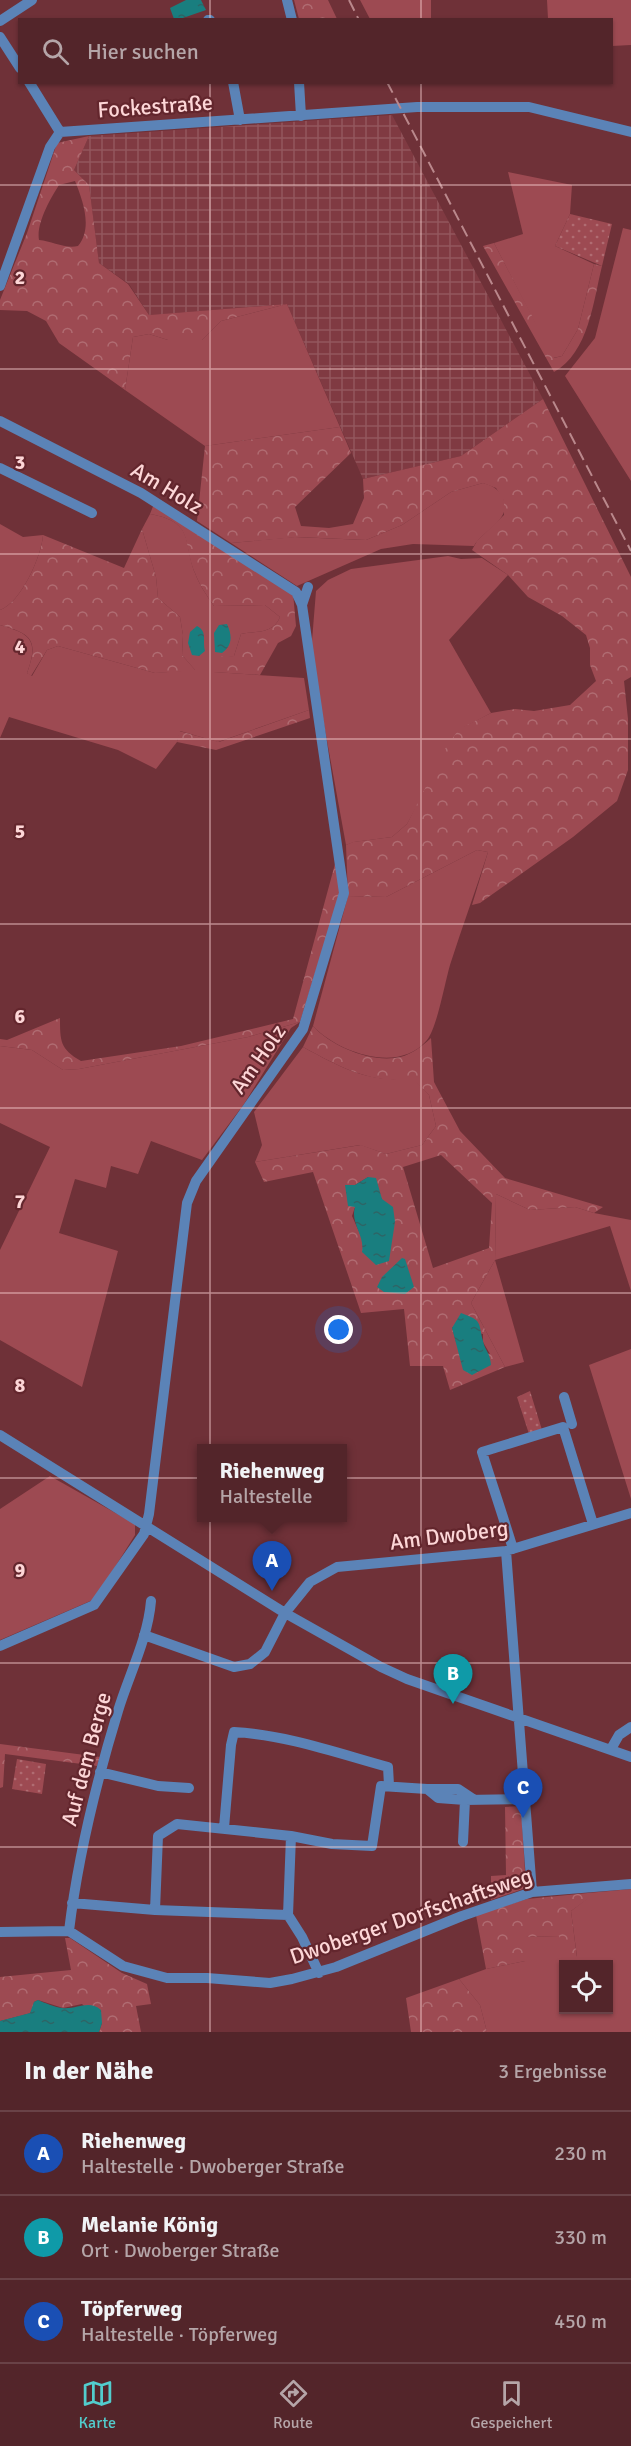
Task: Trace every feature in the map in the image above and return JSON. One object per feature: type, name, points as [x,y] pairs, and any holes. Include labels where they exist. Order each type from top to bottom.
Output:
[{"type":"street","points":[[0,21],[32,0]]},
{"type":"street","points":[[287,0],[292,18]]},
{"type":"street","points":[[0,38],[18,65]]},
{"type":"street","points":[[0,286],[50,147],[60,132],[30,84]]},
{"type":"street","points":[[233,84],[240,120]]},
{"type":"street","points":[[299,84],[301,116]]},
{"type":"street","name":"Fockestraße","points":[[60,132],[417,107],[529,107],[631,132]]},
{"type":"street","name":"Am Holz","points":[[0,421],[141,493],[296,592],[302,605],[344,893],[303,1029],[196,1181],[186,1203],[144,1524]]},
{"type":"street","points":[[0,468],[92,513]]},
{"type":"street","name":"Am Holz","points":[[302,605],[308,587]]},
{"type":"street","points":[[564,1396],[593,1524]]},
{"type":"street","points":[[532,1892],[509,1550],[497,1497],[487,1473],[482,1452],[570,1425]]},
{"type":"street","points":[[0,1435],[285,1613],[381,1667],[407,1679],[631,1757]]},
{"type":"street","name":"Am Dwoberg","points":[[144,1635],[234,1667],[250,1664],[265,1652],[285,1613],[310,1582],[338,1567],[509,1550],[631,1513]]},
{"type":"street","points":[[0,1646],[94,1605],[144,1534],[144,1524]]},
{"type":"street","name":"Auf dem Berge","points":[[69,1931],[75,1877],[100,1772],[118,1710],[144,1635],[151,1601]]},
{"type":"street","points":[[611,1749],[619,1736],[631,1727]]},
{"type":"street","points":[[224,1828],[234,1732],[302,1742],[388,1767],[389,1785]]},
{"type":"street","points":[[100,1772],[158,1786],[189,1788]]},
{"type":"street","points":[[155,1910],[158,1836],[177,1824],[291,1836],[332,1844],[372,1846],[381,1786],[458,1789],[469,1799],[525,1798]]},
{"type":"street","points":[[463,1842],[469,1799]]},
{"type":"street","points":[[291,1836],[288,1915],[302,1936],[319,1973]]},
{"type":"street","name":"Dwoberger Dorfschaftsweg","points":[[69,1931],[123,1966],[167,1978],[207,1978],[270,1983],[319,1973],[462,1916],[532,1892],[631,1884]]},
{"type":"street","points":[[72,1903],[155,1910],[288,1915]]},
{"type":"street","points":[[0,1932],[69,1931]]},
{"type":"shaded area","points":[[392,115],[543,399],[461,456],[363,479],[287,304],[149,315],[129,284],[99,263],[89,185],[74,170],[89,136]]},
{"type":"green space","points":[[294,0],[328,0],[337,18],[299,18]]},
{"type":"green space","points":[[360,0],[431,0],[431,18],[369,18]]},
{"type":"green space","points":[[547,0],[631,0],[631,45],[613,46],[613,18],[548,18]]},
{"type":"green space","points":[[89,136],[74,170],[89,185],[99,263],[128,284],[149,315],[287,304],[221,321],[202,340],[168,340],[149,334],[133,337],[125,390],[59,343],[46,321],[27,311],[0,310],[0,300],[27,233],[57,143]],"holes":[[[75,181],[85,214],[83,239],[78,246],[39,240],[42,219],[59,185]]]},
{"type":"green space","points":[[508,172],[572,185],[570,214],[555,246],[594,264],[578,329],[562,356],[553,358],[494,243],[523,234]]},
{"type":"green space","points":[[570,214],[612,224],[602,266],[555,246]]},
{"type":"green space","points":[[623,228],[631,230],[631,481],[565,376],[595,338]]},
{"type":"green space","points":[[494,243],[554,358],[562,356],[578,329],[594,264],[602,266],[588,325],[582,339],[566,363],[554,372],[483,246]]},
{"type":"green space","points":[[287,304],[340,427],[205,446],[125,390],[133,337],[149,334],[168,340],[202,340],[221,321]]},
{"type":"green space","points":[[543,399],[631,577],[631,677],[624,681],[628,719],[628,770],[617,801],[573,837],[480,903],[472,905],[488,852],[477,850],[386,897],[348,896],[346,845],[392,837],[407,824],[445,749],[459,729],[491,713],[515,709],[534,711],[570,705],[596,681],[590,665],[590,648],[586,635],[562,616],[528,597],[508,575],[472,550],[477,541],[504,515],[504,501],[496,488],[483,483],[451,492],[402,525],[366,540],[298,537],[231,543],[197,521],[205,446],[340,427],[351,453],[295,507],[301,526],[329,528],[353,524],[364,498],[363,479],[461,456]]},
{"type":"green space","points":[[483,483],[494,487],[500,493],[505,504],[504,511],[474,546],[413,544],[381,549],[297,586],[231,543],[295,537],[366,540],[402,525],[451,492]]},
{"type":"green space","points":[[154,504],[293,593],[296,626],[291,636],[278,643],[260,675],[213,672],[216,657],[234,656],[241,634],[269,629],[280,617],[265,605],[214,606],[197,577],[181,528],[174,522],[150,514]]},
{"type":"green space","points":[[150,514],[174,522],[181,528],[197,577],[214,606],[265,605],[280,617],[269,629],[241,634],[234,656],[223,658],[214,672],[304,678],[309,710],[218,742],[180,731],[177,742],[156,769],[118,750],[9,717],[0,738],[0,625],[25,635],[30,640],[32,653],[27,673],[32,676],[47,650],[58,646],[155,673],[195,670],[182,655],[183,635],[180,617],[158,598],[156,577],[142,529]]},
{"type":"green space","points":[[0,524],[23,537],[43,535],[39,554],[23,588],[8,606],[0,610]]},
{"type":"green space","points":[[142,529],[156,577],[158,598],[180,617],[183,635],[182,655],[196,671],[155,673],[58,646],[47,650],[31,676],[27,673],[32,653],[30,640],[26,635],[0,625],[0,610],[8,606],[23,588],[39,554],[43,535],[124,568]]},
{"type":"green space","points":[[448,556],[461,559],[482,558],[508,575],[449,640],[491,713],[459,730],[407,824],[392,837],[346,845],[311,653],[316,591],[328,580],[351,569]]},
{"type":"green space","points":[[309,710],[310,718],[216,750],[177,742],[179,731],[219,742]]},
{"type":"green space","points":[[477,850],[488,852],[450,965],[434,1026],[427,1040],[415,1050],[401,1056],[386,1058],[353,1051],[324,1036],[313,1026],[348,896],[386,897]]},
{"type":"green space","points":[[335,864],[340,893],[300,1022],[248,1037],[79,1069],[63,1070],[32,1050],[0,1046],[0,1039],[7,1040],[60,1018],[63,1044],[81,1061],[181,1046],[293,1019]]},
{"type":"green space","points":[[300,1022],[291,1028],[244,1104],[202,1160],[151,1141],[138,1174],[111,1166],[106,1188],[75,1179],[59,1233],[118,1251],[82,1387],[0,1340],[0,1250],[50,1147],[0,1123],[0,1046],[32,1050],[63,1070],[79,1069],[248,1037]]},
{"type":"green space","points":[[313,1026],[339,1046],[372,1057],[399,1057],[410,1054],[431,1038],[434,1082],[460,1131],[505,1178],[603,1207],[594,1213],[575,1207],[530,1210],[496,1194],[495,1260],[471,1303],[505,1367],[450,1390],[443,1366],[410,1366],[404,1309],[361,1313],[313,1172],[264,1182],[255,1162],[361,1145],[386,1154],[422,1145],[436,1126],[429,1095],[414,1080],[382,1079],[369,1076],[331,1062],[303,1047]],"holes":[[[441,1155],[492,1203],[489,1248],[433,1268],[403,1167]],[[368,1177],[382,1199],[364,1243],[352,1216],[355,1207],[355,1185]],[[452,1327],[483,1334],[483,1342],[490,1354],[456,1342]]]},
{"type":"green space","points":[[303,1047],[343,1068],[369,1076],[414,1079],[429,1095],[436,1126],[422,1145],[386,1154],[360,1145],[255,1162],[262,1145],[254,1112]]},
{"type":"green space","points":[[496,1194],[530,1210],[575,1207],[631,1220],[631,1291],[610,1226],[495,1260]]},
{"type":"green space","points":[[495,1260],[524,1362],[505,1367],[471,1303]]},
{"type":"green space","points":[[631,1349],[631,1499],[589,1365]]},
{"type":"green space","points":[[530,1391],[542,1430],[529,1434],[517,1397]]},
{"type":"green space","points":[[50,1476],[135,1524],[135,1535],[95,1599],[0,1640],[0,1509]]},
{"type":"green space","points":[[0,1744],[100,1757],[97,1766],[5,1754],[3,1787],[0,1788]]},
{"type":"green space","points":[[17,1759],[46,1764],[42,1794],[12,1789]]},
{"type":"green space","points":[[521,1806],[526,1888],[491,1900],[491,1876],[506,1875],[505,1807]]},
{"type":"green space","points":[[631,1889],[631,2032],[487,2032],[480,2005],[459,1979],[486,1969],[525,1961],[525,1937],[559,1936],[577,1957],[571,1911],[588,1898],[588,1893]]},
{"type":"green space","points":[[588,1893],[589,1898],[571,1911],[577,1958],[561,1952],[559,1936],[525,1937],[525,1961],[486,1969],[476,1915],[527,1899]]},
{"type":"green space","points":[[65,1938],[70,1938],[122,1973],[147,1984],[151,2004],[136,2006],[141,2032],[99,2032],[102,2023],[82,2004],[63,2008],[38,2000],[34,2002],[31,2013],[0,2021],[0,1977],[71,1970]]},
{"type":"green space","points":[[459,1979],[480,2005],[487,2032],[411,2032],[406,1998]]},
{"type":"water","points":[[186,0],[201,0],[206,10],[183,18],[174,18],[170,8]]},
{"type":"water","points":[[227,624],[231,636],[230,643],[222,653],[215,652],[214,633],[219,625]]},
{"type":"water","points":[[197,626],[204,634],[205,651],[199,656],[192,655],[188,643],[190,632]]},
{"type":"water","points":[[368,1177],[376,1178],[382,1199],[393,1207],[395,1222],[389,1261],[376,1265],[362,1252],[354,1218],[355,1207],[348,1206],[345,1185],[355,1185]]},
{"type":"water","points":[[402,1258],[405,1259],[414,1287],[405,1294],[384,1292],[377,1287],[382,1277]]},
{"type":"water","points":[[461,1313],[476,1320],[480,1326],[491,1365],[472,1375],[463,1370],[452,1328]]},
{"type":"water","points":[[38,2000],[62,2008],[87,2005],[96,2007],[101,2010],[102,2023],[99,2032],[0,2032],[0,2021],[30,2013],[34,2002]]},
{"type":"railway","points":[[349,0],[358,18]]},
{"type":"railway","points":[[388,84],[631,551]]},
{"type":"place","name":"Riehenweg","points":[[272,1591]]},
{"type":"place","name":"Melanie König","points":[[453,1704]]},
{"type":"place","name":"Töpferweg","points":[[523,1818]]}]
